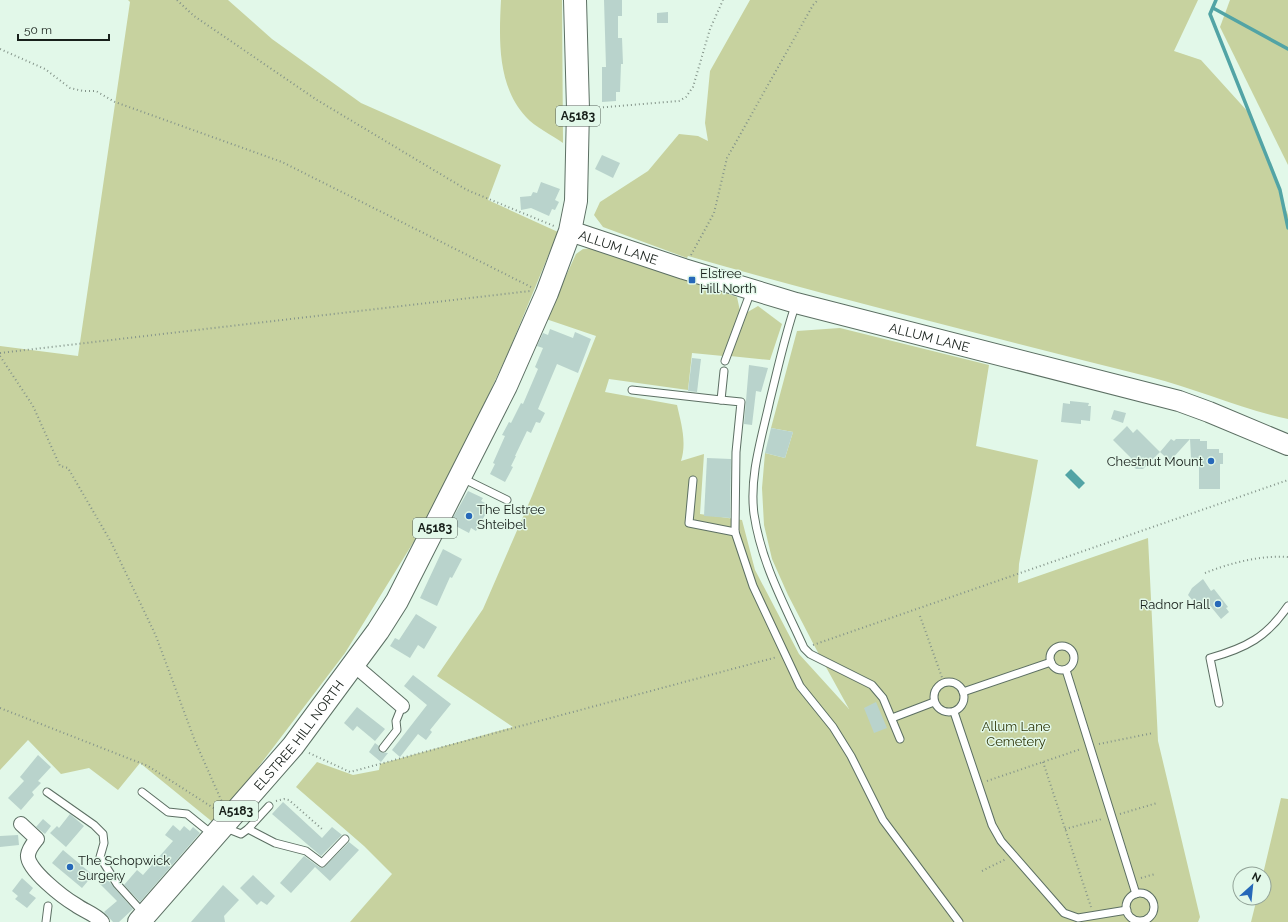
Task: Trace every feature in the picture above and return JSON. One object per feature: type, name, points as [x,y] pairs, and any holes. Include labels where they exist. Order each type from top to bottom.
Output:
[{"type":"main road","name":"A5183","points":[[570,231],[576,201],[578,109],[575,0]]},
{"type":"main road","name":"ALLUM LANE","points":[[570,231],[751,290],[796,303],[1179,401],[1288,445]]},
{"type":"main road","name":"ELSTREE HILL NORTH","points":[[146,920],[179,876],[293,746],[378,631],[397,601],[462,477],[506,386],[547,293],[570,231]]},
{"type":"street","points":[[353,664],[402,706]]},
{"type":"street","points":[[21,824],[37,839],[29,849],[28,857],[30,864],[39,876],[75,905],[98,918],[102,922]]},
{"type":"lane","points":[[725,361],[751,290]]},
{"type":"lane","points":[[796,303],[788,327],[754,468],[754,513],[767,568],[804,648],[810,654],[872,685],[883,698],[900,739]]},
{"type":"lane","points":[[721,400],[724,371]]},
{"type":"lane","points":[[632,390],[741,402],[736,452],[735,532],[753,586],[800,686],[833,726],[851,756],[883,820],[959,922]]},
{"type":"lane","points":[[462,477],[506,500]]},
{"type":"lane","points":[[693,480],[689,523],[735,532]]},
{"type":"lane","points":[[1219,703],[1210,658],[1231,652],[1255,640],[1276,623],[1288,606]]},
{"type":"lane","points":[[1065,647],[1073,653],[1073,663],[1066,670],[1057,669],[1051,662],[1052,652],[1055,649],[1065,647]]},
{"type":"lane","points":[[963,692],[1051,662]]},
{"type":"lane","points":[[1066,670],[1136,894]]},
{"type":"lane","points":[[944,683],[955,683],[963,692],[962,704],[954,712],[942,711],[934,702],[935,690],[944,683]]},
{"type":"lane","points":[[892,718],[934,702]]},
{"type":"lane","points":[[383,748],[397,730],[396,721],[402,706]]},
{"type":"lane","points":[[954,712],[996,834],[1014,856],[1064,913],[1078,918],[1127,910]]},
{"type":"lane","points":[[47,792],[94,825],[103,834],[104,843],[100,857],[117,884],[146,920]]},
{"type":"lane","points":[[142,792],[168,812],[187,814],[241,834],[248,829],[269,806]]},
{"type":"lane","points":[[248,829],[275,843],[306,851],[322,863],[344,839]]},
{"type":"lane","points":[[1142,893],[1147,895],[1154,905],[1153,911],[1146,919],[1134,919],[1127,910],[1128,900],[1136,894],[1142,893]]},
{"type":"lane","points":[[46,922],[48,906]]},
{"type":"path","points":[[177,0],[194,16],[317,100],[467,190],[549,225],[570,231]]},
{"type":"path","points":[[578,109],[679,101],[686,97],[693,86],[710,28],[723,0]]},
{"type":"path","points":[[690,257],[714,213],[727,158],[813,5],[818,0]]},
{"type":"path","points":[[0,49],[45,69],[70,88],[82,91],[96,91],[115,102],[282,162],[537,290],[0,353]]},
{"type":"path","points":[[0,356],[33,406],[60,466],[68,468],[111,542],[156,636],[195,741],[222,827]]},
{"type":"path","points":[[804,648],[1288,480]]},
{"type":"path","points":[[1205,573],[1219,567],[1274,556],[1288,557]]},
{"type":"path","points":[[920,616],[944,683]]},
{"type":"path","points":[[305,751],[350,772],[786,654]]},
{"type":"path","points":[[0,708],[148,766],[222,827]]},
{"type":"path","points":[[978,784],[1089,746],[1152,733]]},
{"type":"path","points":[[1043,762],[1094,916]]},
{"type":"path","points":[[269,806],[278,799],[289,800],[322,829]]},
{"type":"path","points":[[982,871],[1014,856]]},
{"type":"path","points":[[1132,880],[1155,874]]},
{"type":"green space","points":[[128,0],[228,0],[272,39],[361,103],[501,165],[488,200],[558,232],[508,353],[437,504],[345,653],[215,824],[140,763],[118,790],[89,768],[61,774],[28,740],[0,770],[0,346],[78,356],[130,2]]},
{"type":"green space","points":[[501,0],[562,0],[563,143],[530,121],[517,105],[510,91],[505,77],[500,46]]},
{"type":"green space","points":[[750,0],[1198,0],[1174,51],[1201,60],[1249,113],[1288,215],[1288,419],[1253,410],[1150,377],[861,303],[688,256],[687,258],[603,227],[594,215],[600,202],[648,171],[679,134],[698,136],[708,141],[705,123],[710,71]]},
{"type":"green space","points":[[1230,0],[1288,0],[1288,165],[1220,27]]},
{"type":"green space","name":"Allum Lane Cemetery","points":[[594,248],[737,297],[740,311],[723,356],[692,353],[688,390],[609,379],[605,392],[677,405],[682,426],[683,440],[683,454],[681,461],[704,454],[700,514],[742,520],[755,570],[799,654],[849,709],[788,595],[772,559],[764,525],[762,488],[765,453],[785,458],[793,432],[771,428],[797,331],[840,328],[989,365],[976,446],[1038,460],[1019,564],[1018,583],[1148,538],[1158,741],[1200,917],[1198,922],[350,922],[392,874],[364,846],[296,787],[317,762],[353,775],[379,770],[380,764],[513,727],[437,676],[483,609],[532,496],[596,336],[546,319],[576,254],[583,249]]},
{"type":"green space","points":[[758,306],[782,324],[770,360],[730,356],[746,313]]},
{"type":"green space","points":[[1281,798],[1288,799],[1288,922],[1251,922],[1255,906],[1272,906],[1272,866],[1265,866]]},
{"type":"water","points":[[1071,469],[1085,483],[1079,489],[1065,475]]},
{"type":"building","points":[[604,0],[622,0],[622,16],[618,16],[618,38],[622,38],[623,64],[621,64],[620,92],[616,92],[616,101],[602,102],[602,67],[606,67]]},
{"type":"building","points":[[668,12],[668,23],[657,23],[657,13]]},
{"type":"building","points":[[602,155],[620,163],[613,178],[595,169]]},
{"type":"building","points":[[541,182],[560,189],[555,200],[559,202],[555,210],[552,209],[549,216],[531,208],[521,210],[520,197],[531,196],[533,192],[537,193]]},
{"type":"building","points":[[550,329],[573,338],[575,332],[591,339],[578,373],[557,364],[538,409],[545,413],[540,423],[536,422],[531,433],[527,431],[511,466],[513,467],[505,482],[490,474],[495,464],[493,463],[505,436],[502,435],[509,422],[511,423],[521,403],[523,404],[538,369],[535,367],[543,348],[537,346],[543,333],[548,335]]},
{"type":"building","points":[[692,358],[701,359],[697,392],[688,391]]},
{"type":"building","points":[[749,365],[768,368],[761,392],[756,391],[752,425],[744,424]]},
{"type":"building","points":[[1070,401],[1089,403],[1088,406],[1091,406],[1090,421],[1081,420],[1081,424],[1061,422],[1063,403],[1070,404]]},
{"type":"building","points":[[1114,410],[1126,413],[1123,423],[1111,419]]},
{"type":"building","points":[[1127,426],[1133,433],[1137,429],[1160,452],[1143,469],[1136,469],[1131,464],[1131,458],[1113,440]]},
{"type":"building","points":[[771,428],[793,432],[785,458],[765,453]]},
{"type":"building","points":[[1171,439],[1174,441],[1176,439],[1190,439],[1170,461],[1160,452]]},
{"type":"building","name":"Chestnut Mount","points":[[1190,439],[1207,441],[1207,449],[1219,449],[1219,453],[1223,453],[1223,464],[1220,464],[1220,489],[1199,489],[1199,458],[1191,458]]},
{"type":"building","points":[[707,458],[731,459],[730,518],[704,516]]},
{"type":"building","name":"The Elstree Shteibel","points":[[468,491],[483,498],[481,501],[487,504],[485,507],[489,508],[476,531],[471,528],[469,533],[450,523]]},
{"type":"building","points":[[443,549],[462,559],[452,578],[450,577],[437,606],[420,598]]},
{"type":"building","points":[[1203,579],[1211,591],[1214,589],[1228,607],[1226,608],[1229,612],[1221,619],[1207,602],[1198,607],[1188,595],[1192,588]]},
{"type":"building","points":[[416,614],[437,627],[424,649],[418,645],[410,658],[390,646],[395,638],[399,640]]},
{"type":"building","points":[[413,675],[451,704],[430,730],[432,732],[426,740],[418,734],[400,757],[392,750],[427,705],[404,686]]},
{"type":"building","points":[[876,702],[887,728],[874,733],[864,708]]},
{"type":"building","points":[[357,707],[385,729],[375,741],[357,726],[353,731],[344,723]]},
{"type":"building","points":[[375,743],[379,746],[380,752],[388,753],[381,762],[369,752]]},
{"type":"building","points":[[38,755],[51,767],[38,781],[41,783],[32,792],[34,795],[21,810],[8,798],[24,781],[20,777]]},
{"type":"building","points":[[283,802],[322,838],[332,827],[342,835],[321,856],[272,814]]},
{"type":"building","points":[[70,814],[84,826],[66,847],[50,833],[57,826],[59,828]]},
{"type":"building","points":[[43,819],[51,826],[45,834],[36,827]]},
{"type":"building","points":[[173,825],[180,831],[184,826],[190,831],[193,827],[200,833],[140,902],[124,885],[137,870],[143,875],[173,841],[165,835]]},
{"type":"building","points":[[18,835],[19,845],[0,847],[0,836]]},
{"type":"building","points":[[349,842],[359,850],[330,881],[315,867],[291,893],[280,883],[304,856],[319,867],[323,868]]},
{"type":"building","name":"The Schopwick Surgery","points":[[63,850],[93,875],[82,888],[52,863]]},
{"type":"building","points":[[253,875],[275,896],[267,905],[261,901],[257,905],[240,888]]},
{"type":"building","points":[[105,877],[133,909],[119,922],[113,922],[104,912],[117,901],[99,883]]},
{"type":"building","points":[[22,878],[33,888],[29,893],[36,898],[27,908],[15,899],[18,896],[12,891]]},
{"type":"building","points":[[223,885],[239,900],[224,916],[225,922],[191,922]]},
{"type":"waterway","points":[[1216,0],[1210,14],[1280,190],[1288,228]]},
{"type":"waterway","points":[[1213,8],[1288,49]]},
{"type":"place","name":"Elstree Hill North","points":[[692,280]]},
{"type":"place","name":"Chestnut Mount","points":[[1211,461]]},
{"type":"place","name":"The Elstree Shteibel","points":[[469,516]]},
{"type":"place","name":"Radnor Hall","points":[[1218,604]]},
{"type":"place","name":"The Schopwick Surgery","points":[[70,867]]}]
